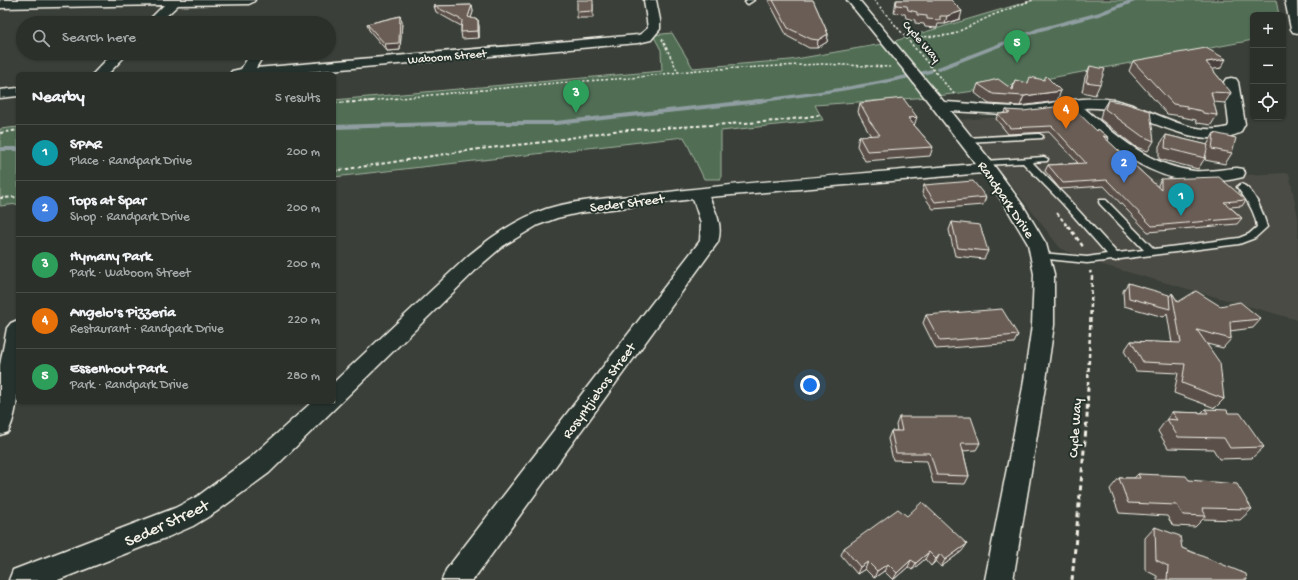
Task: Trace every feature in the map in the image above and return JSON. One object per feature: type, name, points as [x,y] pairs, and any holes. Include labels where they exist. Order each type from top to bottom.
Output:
[{"type":"highway","points":[[1291,0],[1298,29]]},
{"type":"street","points":[[0,4],[83,1],[249,0]]},
{"type":"street","points":[[650,0],[654,20],[654,29]]},
{"type":"street","name":"Randpark Drive","points":[[853,0],[897,52],[986,165],[1015,207],[1036,244],[1041,256],[1044,274],[1043,325],[1034,386],[1000,580]]},
{"type":"street","points":[[159,16],[175,1]]},
{"type":"street","name":"Waboom Street","points":[[264,72],[629,40],[646,37],[654,29]]},
{"type":"street","points":[[102,72],[115,60]]},
{"type":"street","points":[[243,72],[252,60]]},
{"type":"street","points":[[939,106],[1021,111],[1071,104],[1103,103],[1117,106],[1189,130],[1208,134],[1228,133],[1234,130],[1237,124],[1231,82]]},
{"type":"street","points":[[0,94],[16,92]]},
{"type":"street","points":[[1071,104],[1132,156],[1153,166],[1175,174],[1239,180]]},
{"type":"street","name":"Seder Street","points":[[336,390],[496,242],[532,221],[552,213],[579,208],[699,193],[986,165]]},
{"type":"street","name":"Rosyntjiebos Street","points":[[456,580],[709,242],[711,235],[710,222],[699,193]]},
{"type":"street","points":[[0,425],[16,339]]},
{"type":"street","name":"Seder Street","points":[[23,580],[159,528],[184,517],[207,504],[260,466],[322,404]]},
{"type":"lane","points":[[966,140],[1039,136]]},
{"type":"lane","points":[[986,165],[1044,159]]},
{"type":"lane","points":[[1026,161],[1065,201],[1116,258]]},
{"type":"lane","points":[[1041,256],[1087,260],[1116,258],[1152,252],[1230,243],[1250,238],[1262,227],[1261,220],[1255,206],[1239,180]]},
{"type":"lane","points":[[1102,202],[1152,252]]},
{"type":"path","name":"Cycle Way","points":[[874,0],[954,94]]},
{"type":"path","points":[[897,52],[892,44],[895,40],[936,37],[951,34],[993,15],[1033,0]]},
{"type":"path","points":[[654,29],[665,43],[678,72]]},
{"type":"path","points":[[336,103],[385,100],[556,83],[630,78],[698,70],[822,64],[875,67],[913,73]]},
{"type":"path","points":[[336,171],[479,149],[545,142],[613,131],[778,121],[820,115]]},
{"type":"path","points":[[0,132],[16,130]]},
{"type":"path","points":[[0,198],[16,197]]},
{"type":"path","name":"Cycle Way","points":[[1072,580],[1087,418],[1092,277]]},
{"type":"shaded area","points":[[1071,111],[1149,180],[1289,173],[1298,218],[1298,320],[1103,265],[1061,249],[961,120]]},
{"type":"green space","points":[[1033,0],[1276,0],[1278,12],[1250,12],[1250,41],[997,88],[930,97],[815,105],[823,120],[721,131],[721,179],[704,179],[684,137],[336,177],[336,100],[662,71],[661,50],[653,35],[672,33],[693,68],[790,60],[888,43]]},
{"type":"green space","points":[[16,127],[16,204],[0,206],[0,129]]},
{"type":"building","points":[[577,0],[593,0],[593,11],[577,12]]},
{"type":"building","points":[[773,0],[813,0],[828,34],[818,40],[811,39],[788,28]]},
{"type":"building","points":[[897,0],[951,0],[962,11],[947,16],[940,16],[940,20],[927,19],[927,16],[917,15],[917,12],[908,10],[907,6],[896,5]]},
{"type":"building","points":[[472,5],[468,17],[478,20],[478,31],[461,32],[462,20],[434,6]]},
{"type":"building","points":[[400,16],[399,43],[385,44],[367,24]]},
{"type":"building","points":[[1206,48],[1226,59],[1206,62],[1231,93],[1211,92],[1217,115],[1203,113],[1202,111],[1187,108],[1187,106],[1173,104],[1133,61]]},
{"type":"building","points":[[1090,66],[1105,69],[1100,84],[1086,82]]},
{"type":"building","points":[[1046,76],[1061,91],[1024,96],[993,94],[978,84],[998,79],[1013,90],[1015,80],[1028,83],[1030,77],[1044,80]]},
{"type":"building","points":[[903,98],[917,117],[908,118],[933,147],[867,151],[859,136],[880,135],[868,119],[860,103]]},
{"type":"building","points":[[1108,100],[1150,111],[1154,141],[1142,136],[1105,109]]},
{"type":"building","points":[[1070,105],[1097,131],[1098,129],[1109,138],[1103,136],[1161,190],[1161,179],[1219,177],[1246,200],[1224,202],[1242,218],[1152,226],[1107,180],[1063,183],[1048,165],[1086,163],[1052,126],[1010,128],[998,114],[1010,113],[1006,110],[1023,111]]},
{"type":"building","points":[[1214,133],[1236,138],[1232,153],[1212,149]]},
{"type":"building","points":[[1166,135],[1208,145],[1205,158],[1165,148]]},
{"type":"building","points":[[973,181],[986,197],[935,202],[924,185]]},
{"type":"building","points":[[952,222],[980,225],[988,251],[958,248]]},
{"type":"building","points":[[1128,283],[1169,295],[1170,309],[1129,298]]},
{"type":"building","points":[[1196,291],[1220,306],[1240,302],[1261,319],[1230,322],[1231,339],[1197,330],[1220,363],[1224,399],[1182,383],[1185,364],[1143,362],[1131,341],[1181,343],[1172,293],[1178,302]]},
{"type":"building","points":[[1002,309],[1018,335],[940,341],[926,315]]},
{"type":"building","points":[[1205,409],[1227,410],[1228,413],[1240,413],[1264,447],[1230,448],[1224,438],[1178,437],[1167,419],[1178,420],[1172,412],[1208,413]]},
{"type":"building","points":[[899,417],[971,417],[980,443],[961,443],[969,476],[937,475],[930,453],[896,453],[891,431],[902,431]]},
{"type":"building","points":[[1138,474],[1186,476],[1189,480],[1237,484],[1252,509],[1202,508],[1206,516],[1183,515],[1177,505],[1128,503],[1119,478],[1140,478]]},
{"type":"building","points":[[922,502],[967,544],[945,560],[940,554],[936,559],[929,552],[916,563],[911,560],[897,573],[888,564],[877,571],[868,562],[860,567],[844,548],[898,509],[907,516]]},
{"type":"building","points":[[1155,527],[1180,536],[1182,548],[1246,574],[1247,580],[1167,580],[1168,566],[1156,560]]},
{"type":"waterway","points":[[938,69],[1038,30],[1099,14],[1135,0]]},
{"type":"waterway","points":[[758,101],[820,93],[931,71]]},
{"type":"waterway","points":[[336,127],[471,123],[556,123],[758,101]]},
{"type":"waterway","points":[[752,102],[758,101]]},
{"type":"waterway","points":[[0,149],[16,149]]},
{"type":"place","name":"Essenhout Park","points":[[1017,63]]},
{"type":"place","name":"Hymany Park","points":[[576,113]]},
{"type":"place","name":"Angelo's Pizzeria","points":[[1066,129]]},
{"type":"place","name":"Tops at Spar","points":[[1124,183]]},
{"type":"place","name":"SPAR","points":[[1181,216]]}]
